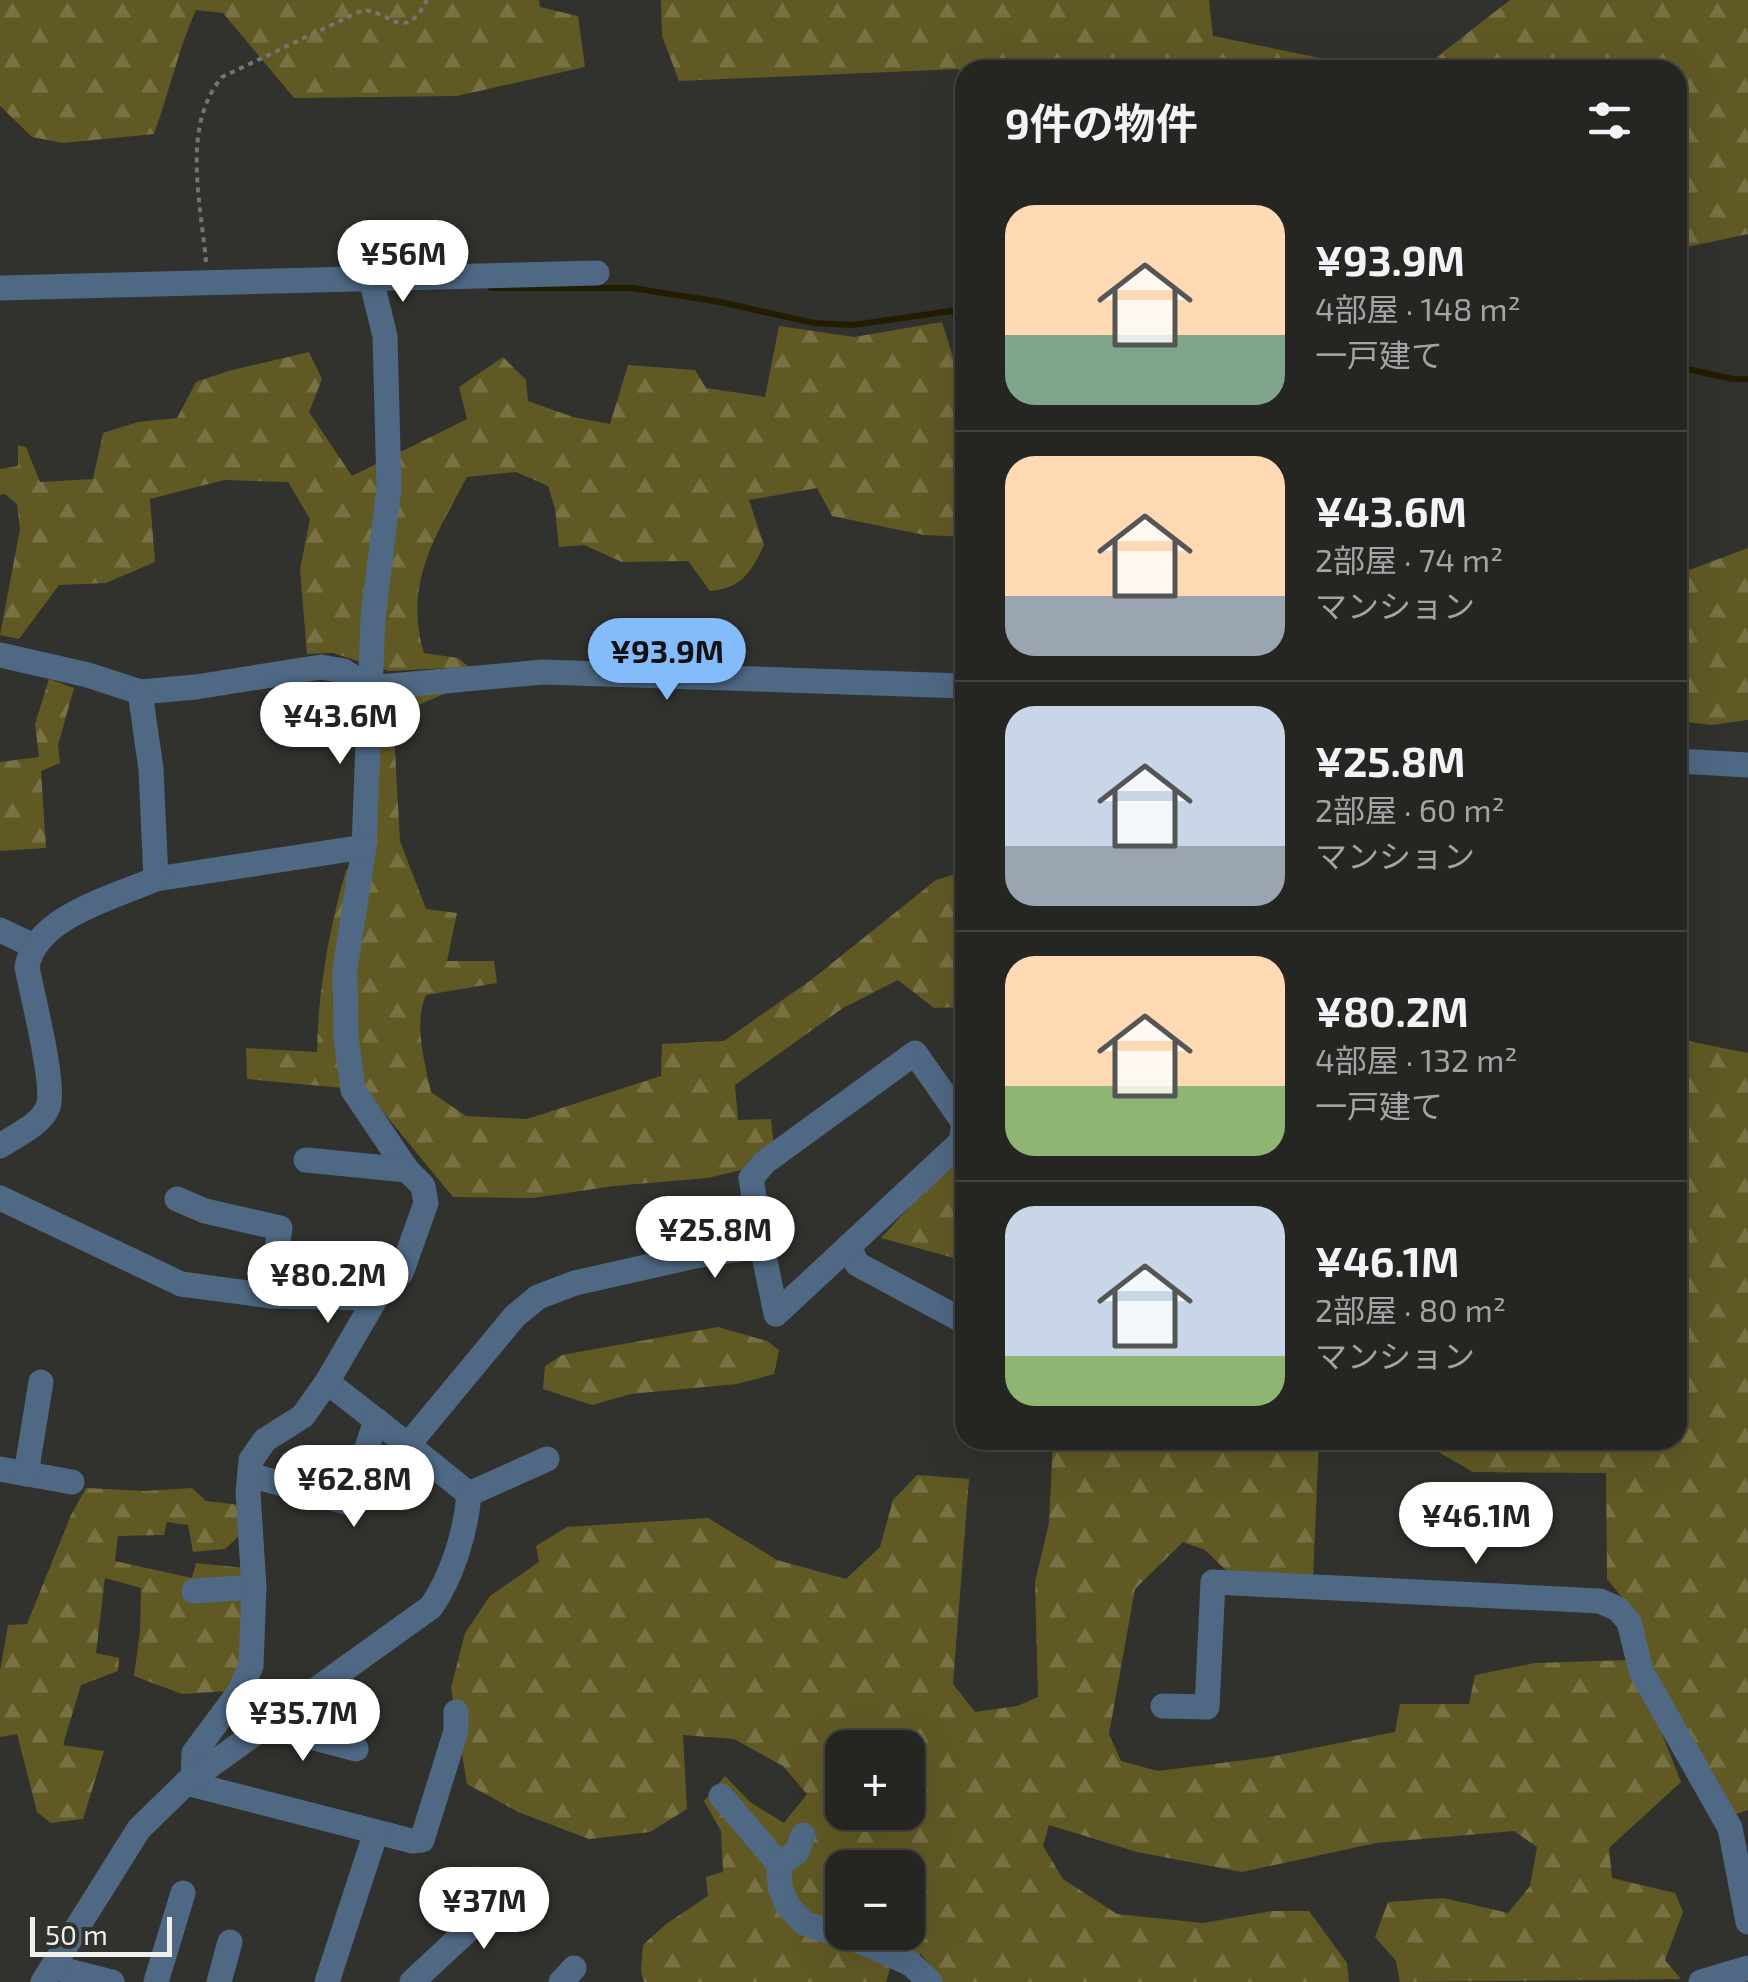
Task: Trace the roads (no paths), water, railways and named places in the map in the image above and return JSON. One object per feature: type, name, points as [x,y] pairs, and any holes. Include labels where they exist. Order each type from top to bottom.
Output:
[{"type":"street","points":[[0,288],[208,282],[372,285],[597,273]]},
{"type":"street","points":[[189,1780],[194,1753],[240,1692],[251,1666],[254,1587],[248,1493],[252,1460],[265,1440],[303,1416],[376,1298],[401,1273],[426,1203],[423,1186],[407,1170],[353,1090],[346,1037],[345,969],[364,847],[373,618],[390,488],[386,336],[372,285]]},
{"type":"street","points":[[1,658],[88,675],[140,692],[321,667],[344,671],[368,688],[543,672],[955,686]]},
{"type":"street","points":[[140,692],[151,769],[156,879]]},
{"type":"street","points":[[1687,761],[1748,765]]},
{"type":"street","points":[[0,1146],[41,1119],[50,1104],[27,967],[34,946],[60,921],[156,879],[364,847]]},
{"type":"street","points":[[0,930],[34,946]]},
{"type":"street","points":[[955,1110],[914,1052],[765,1162],[751,1178],[776,1314],[955,1148]]},
{"type":"street","points":[[306,1160],[407,1170]]},
{"type":"street","points":[[0,1198],[180,1284],[270,1296],[376,1298]]},
{"type":"street","points":[[177,1199],[280,1228],[270,1296]]},
{"type":"street","points":[[408,1445],[516,1316],[538,1297],[575,1282],[762,1246]]},
{"type":"street","points":[[849,1246],[857,1264],[955,1317]]},
{"type":"street","points":[[26,1474],[42,1382]]},
{"type":"street","points":[[327,1382],[468,1494]]},
{"type":"street","points":[[250,1475],[349,1503],[376,1420]]},
{"type":"street","points":[[468,1494],[547,1460]]},
{"type":"street","points":[[0,1469],[72,1482]]},
{"type":"street","points":[[112,1982],[48,1975],[139,1829],[189,1780],[430,1607],[445,1588],[468,1512],[468,1494]]},
{"type":"street","points":[[1162,1706],[1207,1707],[1213,1582],[1600,1601],[1618,1609],[1629,1622],[1642,1671],[1739,1825],[1748,1922]]},
{"type":"street","points":[[194,1590],[254,1587]]},
{"type":"street","points":[[189,1780],[376,1832],[422,1840],[456,1731],[456,1712]]},
{"type":"street","points":[[264,1725],[356,1750]]},
{"type":"street","points":[[722,1796],[779,1864],[780,1887],[787,1905],[804,1924],[867,1944],[912,1964],[930,1982]]},
{"type":"street","points":[[327,1982],[376,1832]]},
{"type":"street","points":[[779,1864],[796,1852],[803,1835]]},
{"type":"street","points":[[420,1980],[469,1929],[476,1879]]},
{"type":"street","points":[[156,1982],[183,1892]]},
{"type":"street","points":[[219,1982],[230,1942]]},
{"type":"street","points":[[1701,1982],[1748,1968]]},
{"type":"waterway","points":[[491,288],[632,288],[814,323],[853,325],[955,310]]},
{"type":"waterway","points":[[1687,369],[1748,379]]}]
